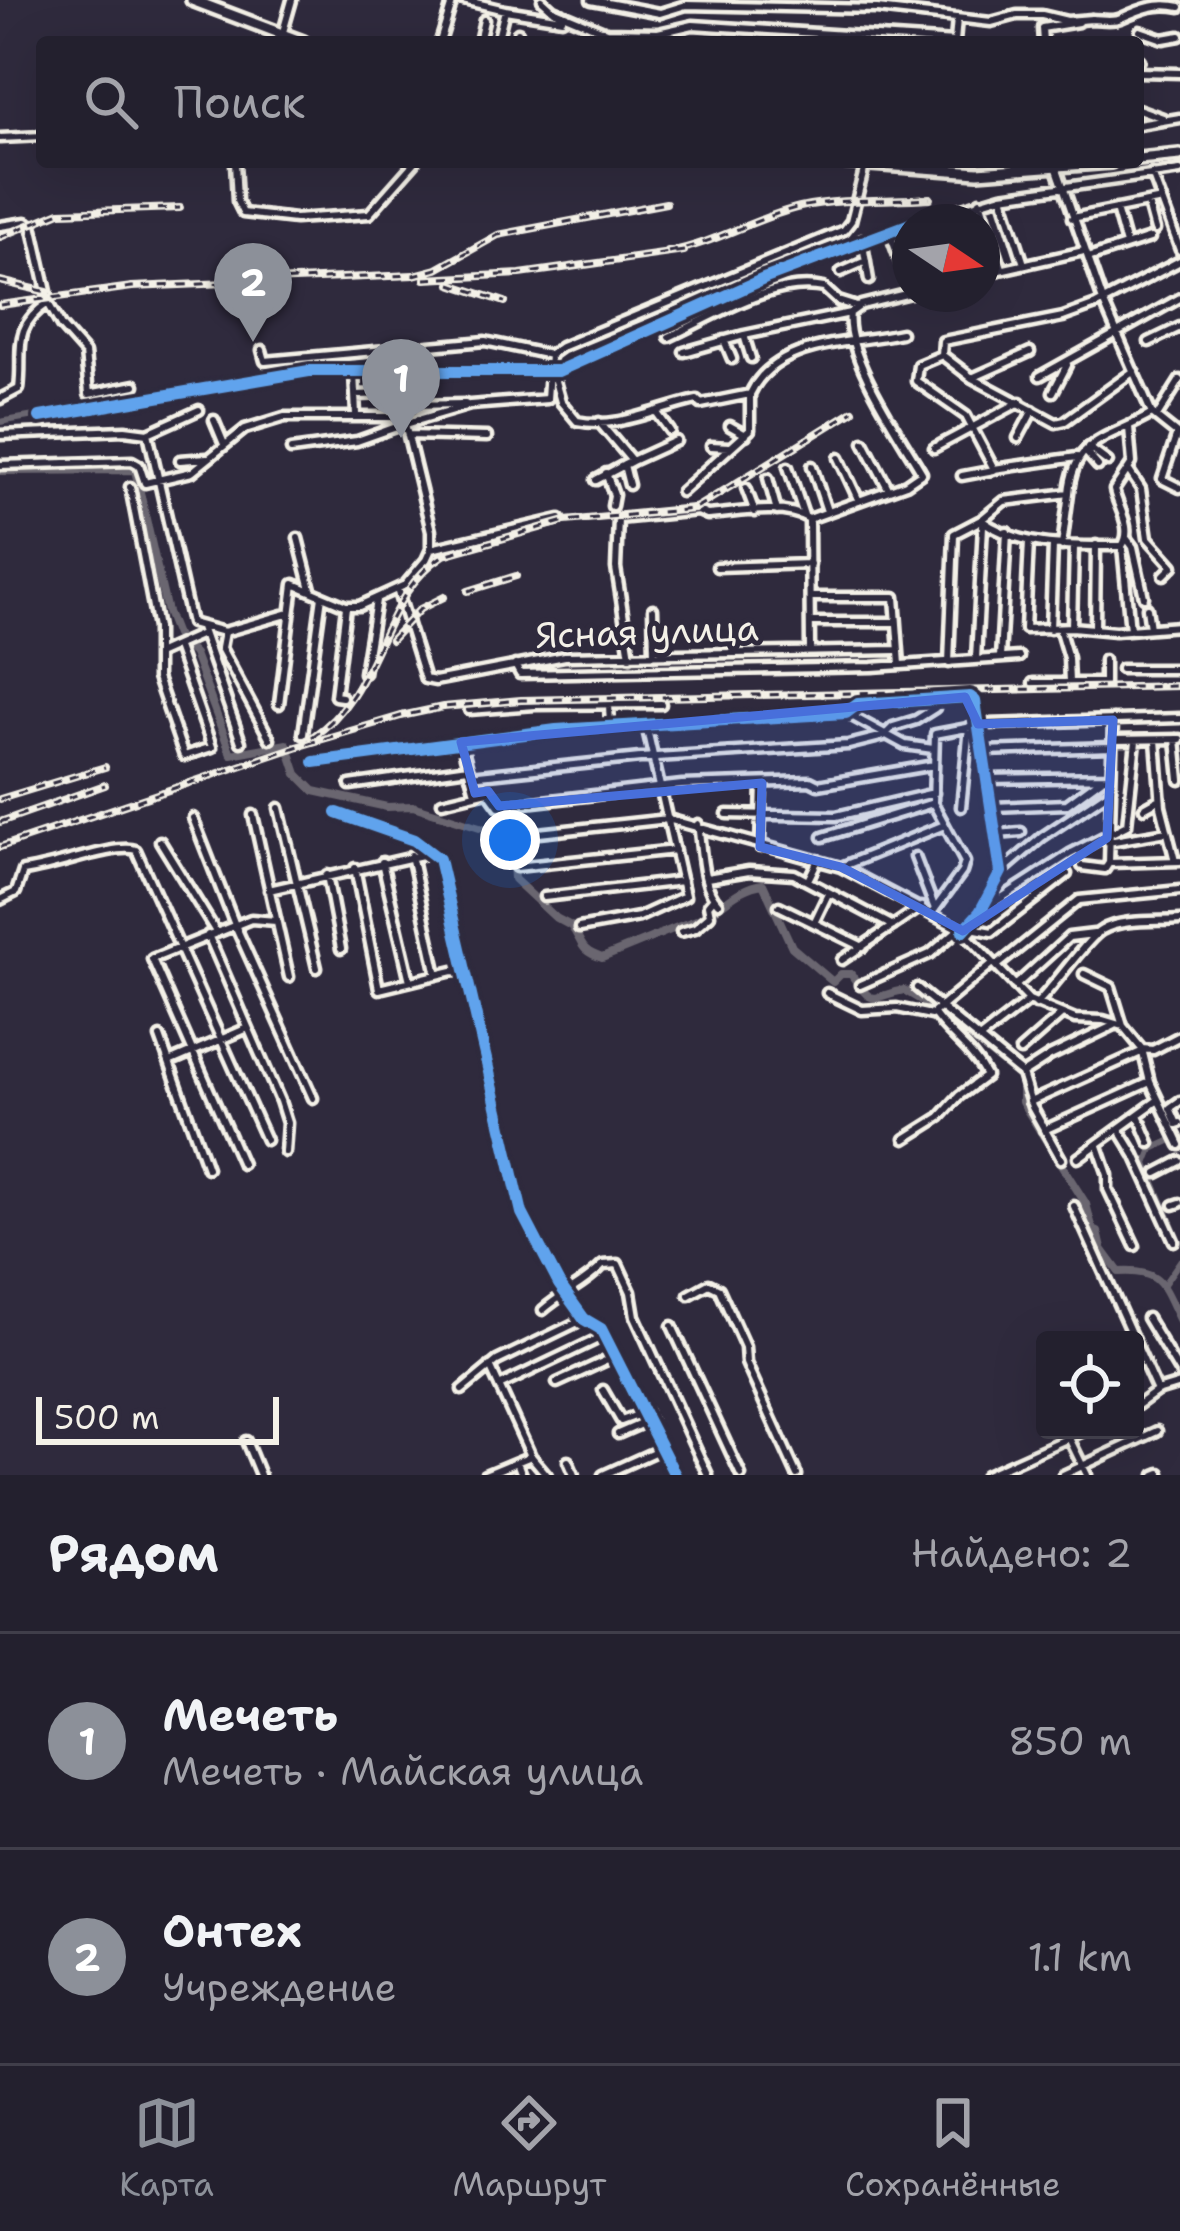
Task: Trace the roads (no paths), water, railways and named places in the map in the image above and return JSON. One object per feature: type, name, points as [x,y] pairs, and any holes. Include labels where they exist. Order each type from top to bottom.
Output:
[{"type":"main road","points":[[180,0],[279,36]]},
{"type":"main road","points":[[192,0],[280,36]]},
{"type":"main road","points":[[1144,156],[1180,153]]},
{"type":"main road","points":[[976,168],[1058,171]]},
{"type":"street","points":[[285,36],[292,0]]},
{"type":"street","points":[[442,36],[453,0]]},
{"type":"street","points":[[463,0],[562,19]]},
{"type":"street","points":[[542,0],[553,10],[606,32],[658,32],[693,25],[832,36]]},
{"type":"street","points":[[591,0],[661,13],[686,5],[731,4],[877,9],[991,22],[1042,15],[1067,21],[1116,20],[1160,2],[1180,7]]},
{"type":"street","points":[[498,36],[505,10]]},
{"type":"street","points":[[956,36],[957,18]]},
{"type":"street","points":[[1043,36],[1042,28],[1092,19]]},
{"type":"street","points":[[480,36],[484,20]]},
{"type":"street","points":[[1140,31],[1163,39],[1180,36]]},
{"type":"street","points":[[606,32],[607,36]]},
{"type":"street","points":[[1144,71],[1180,73]]},
{"type":"street","points":[[1144,111],[1167,120]]},
{"type":"street","points":[[1144,124],[1180,118]]},
{"type":"street","points":[[0,138],[36,136]]},
{"type":"street","points":[[235,168],[236,201],[242,213],[295,219],[369,214],[411,168]]},
{"type":"street","points":[[550,355],[844,230],[851,221],[858,168]]},
{"type":"street","points":[[1058,171],[1103,301],[1134,371],[1155,414],[1179,434],[1162,479],[1180,488]]},
{"type":"street","points":[[970,204],[1002,196],[1058,171],[1180,171]]},
{"type":"street","points":[[1152,174],[1180,250]]},
{"type":"street","points":[[1002,196],[1024,264]]},
{"type":"street","points":[[1072,218],[1162,200]]},
{"type":"street","points":[[980,201],[1002,268],[1087,254],[1152,234],[1148,204]]},
{"type":"street","points":[[1116,209],[1126,245]]},
{"type":"street","points":[[0,226],[32,225],[48,302],[61,326],[86,353],[89,394],[136,385]]},
{"type":"street","points":[[40,418],[310,370],[551,371],[766,278],[892,230]]},
{"type":"street","points":[[889,231],[892,239]]},
{"type":"street","points":[[862,239],[869,280]]},
{"type":"street","points":[[841,272],[866,261]]},
{"type":"street","points":[[941,355],[943,341],[1064,317],[1180,261]]},
{"type":"street","points":[[766,278],[771,293]]},
{"type":"street","points":[[668,337],[771,293],[817,286],[854,310]]},
{"type":"street","points":[[684,352],[892,298]]},
{"type":"street","points":[[1040,376],[1180,298]]},
{"type":"street","points":[[1,399],[20,389],[17,354],[26,323],[48,302]]},
{"type":"street","points":[[630,656],[616,568],[618,519],[698,511],[707,515],[777,511],[807,517],[890,490],[922,472],[863,370],[854,343],[854,310]]},
{"type":"street","points":[[1149,342],[1180,327]]},
{"type":"street","points":[[681,492],[746,435],[752,425],[750,394],[760,375],[815,345],[901,333]]},
{"type":"street","points":[[744,334],[751,358]]},
{"type":"street","points":[[724,340],[732,359]]},
{"type":"street","points":[[262,350],[266,361],[485,341],[550,355]]},
{"type":"street","points":[[972,378],[1030,352]]},
{"type":"street","points":[[408,405],[540,402],[550,393],[550,355]]},
{"type":"street","points":[[941,355],[972,378],[1061,423],[1134,371]]},
{"type":"street","points":[[941,355],[918,365],[916,381],[961,411],[996,470]]},
{"type":"street","points":[[1053,392],[1069,362]]},
{"type":"street","points":[[551,371],[561,402],[577,421],[657,413],[697,400],[701,404],[750,394]]},
{"type":"street","points":[[354,372],[356,415]]},
{"type":"street","points":[[1069,683],[1068,658],[1055,629],[1057,545],[1071,468],[1087,449],[1155,414],[1180,380]]},
{"type":"street","points":[[355,394],[393,394]]},
{"type":"street","points":[[934,448],[1020,402]]},
{"type":"street","points":[[291,450],[357,441],[470,405]]},
{"type":"street","points":[[0,435],[148,433],[199,410]]},
{"type":"street","points":[[1018,438],[1033,410]]},
{"type":"street","points":[[657,413],[670,431]]},
{"type":"street","points":[[0,465],[132,461],[140,465],[146,483],[192,472],[245,429],[284,417],[402,417],[431,530],[431,549],[405,585],[376,600],[346,606],[294,584],[278,704]]},
{"type":"street","points":[[214,420],[224,444]]},
{"type":"street","points":[[599,422],[628,463],[629,485]]},
{"type":"street","points":[[730,426],[746,435]]},
{"type":"street","points":[[1129,427],[1130,471],[1114,490],[1126,523],[1130,630]]},
{"type":"street","points":[[148,433],[191,623],[202,630],[224,632],[290,613]]},
{"type":"street","points":[[408,435],[488,437]]},
{"type":"street","points":[[596,480],[676,441]]},
{"type":"street","points":[[863,442],[890,490]]},
{"type":"street","points":[[711,446],[732,447]]},
{"type":"street","points":[[1087,449],[1108,462]]},
{"type":"street","points":[[1087,449],[1098,466]]},
{"type":"street","points":[[962,476],[1077,457]]},
{"type":"street","points":[[180,460],[207,458]]},
{"type":"street","points":[[839,458],[860,500]]},
{"type":"street","points":[[812,466],[827,512]]},
{"type":"street","points":[[788,467],[807,517],[810,650]]},
{"type":"street","points":[[1130,471],[1141,489],[1148,538],[1173,566],[1164,575]]},
{"type":"street","points":[[606,473],[614,495],[612,506]]},
{"type":"street","points":[[768,478],[777,511]]},
{"type":"street","points":[[130,487],[152,598],[157,678],[184,756],[212,747],[182,644]]},
{"type":"street","points":[[746,488],[755,512]]},
{"type":"street","points":[[949,663],[952,538],[982,522],[1004,501],[1069,493]]},
{"type":"street","points":[[431,549],[560,519]]},
{"type":"street","points":[[982,522],[1029,541],[1074,546],[1125,543],[1133,547],[1144,597]]},
{"type":"street","points":[[976,659],[982,522]]},
{"type":"street","points":[[1000,658],[1006,532]]},
{"type":"street","points":[[298,538],[311,589]]},
{"type":"street","points":[[1029,541],[1025,629],[1180,626]]},
{"type":"street","points":[[1095,628],[1096,545]]},
{"type":"street","points":[[1072,627],[1074,546]]},
{"type":"street","points":[[717,567],[810,564]]},
{"type":"street","name":"Ясная улица","points":[[397,589],[424,679],[435,681],[565,656],[896,650]]},
{"type":"street","points":[[303,734],[322,596]]},
{"type":"street","points":[[810,597],[895,597],[900,665]]},
{"type":"street","points":[[364,673],[376,600]]},
{"type":"street","points":[[342,697],[335,696],[346,606]]},
{"type":"street","points":[[1147,608],[1150,628]]},
{"type":"street","points":[[653,609],[653,655]]},
{"type":"street","points":[[810,622],[896,622]]},
{"type":"street","points":[[157,655],[202,630]]},
{"type":"street","points":[[202,630],[242,742]]},
{"type":"street","points":[[224,632],[221,648],[270,739]]},
{"type":"street","points":[[766,653],[766,669]]},
{"type":"street","points":[[514,664],[520,674],[1019,658]]},
{"type":"street","points":[[1033,682],[1105,682],[1104,660]]},
{"type":"street","points":[[1121,669],[1180,669]]},
{"type":"street","points":[[847,713],[858,704],[974,698],[961,807]]},
{"type":"street","points":[[609,704],[610,727]]},
{"type":"street","points":[[469,710],[661,704]]},
{"type":"street","points":[[350,785],[653,757],[848,745],[884,736],[935,708]]},
{"type":"street","points":[[314,762],[610,727],[847,713],[904,746],[933,749]]},
{"type":"street","points":[[933,911],[964,868],[933,803],[935,734],[974,725],[1180,718]]},
{"type":"street","points":[[1082,866],[1105,869],[1109,863],[1107,777],[1113,720]]},
{"type":"street","points":[[580,928],[639,917],[685,896],[646,725]]},
{"type":"street","points":[[974,725],[983,751],[1001,872]]},
{"type":"street","points":[[983,751],[1178,739],[1180,780]]},
{"type":"street","points":[[1109,863],[1178,861],[1160,799],[1156,740]]},
{"type":"street","points":[[1107,840],[1127,825],[1136,741]]},
{"type":"street","points":[[461,742],[475,793]]},
{"type":"street","points":[[442,802],[488,791],[499,806],[660,789],[821,784],[934,765]]},
{"type":"street","points":[[988,779],[1107,777]]},
{"type":"street","points":[[993,807],[1067,804],[1107,777]]},
{"type":"street","points":[[760,847],[762,783]]},
{"type":"street","points":[[980,912],[1001,872],[1109,792]]},
{"type":"street","points":[[727,814],[836,816],[934,794]]},
{"type":"street","points":[[1144,808],[1160,799]]},
{"type":"street","points":[[824,837],[933,803]]},
{"type":"street","points":[[279,808],[317,968]]},
{"type":"street","points":[[337,813],[400,834],[435,854],[526,1223],[565,1292],[584,1319],[597,1325],[616,1356],[663,1448],[671,1474]]},
{"type":"street","points":[[254,815],[289,976]]},
{"type":"street","points":[[193,818],[313,1098]]},
{"type":"street","points":[[511,836],[668,819],[841,867],[963,929],[1032,1002],[1061,1015],[1120,1025]]},
{"type":"street","points":[[681,932],[695,928],[710,914],[708,905],[716,901],[698,824]]},
{"type":"street","points":[[841,867],[942,826]]},
{"type":"street","points":[[997,834],[1021,832]]},
{"type":"street","points":[[860,985],[930,954],[980,912],[1076,850],[1107,840],[1167,832]]},
{"type":"street","points":[[160,841],[212,934],[287,1123],[285,1152]]},
{"type":"street","points":[[0,900],[16,892],[23,871],[134,848],[266,1140]]},
{"type":"street","points":[[516,867],[675,850]]},
{"type":"street","points":[[269,890],[412,855],[435,854]]},
{"type":"street","points":[[412,855],[437,975]]},
{"type":"street","points":[[915,857],[933,911]]},
{"type":"street","points":[[808,880],[818,860]]},
{"type":"street","points":[[382,862],[410,981]]},
{"type":"street","points":[[355,868],[380,988],[466,972]]},
{"type":"street","points":[[707,878],[782,872],[808,880],[893,926]]},
{"type":"street","points":[[963,929],[992,932],[1067,874]]},
{"type":"street","points":[[327,875],[341,949]]},
{"type":"street","points":[[544,897],[682,881]]},
{"type":"street","points":[[827,993],[862,1010],[938,1011],[1079,900],[1180,890]]},
{"type":"street","points":[[814,923],[829,893]]},
{"type":"street","points":[[779,906],[863,947]]},
{"type":"street","points":[[842,960],[921,907]]},
{"type":"street","points":[[242,1164],[152,959],[251,919],[276,922]]},
{"type":"street","points":[[1015,986],[1069,937],[1118,924],[1180,920]]},
{"type":"street","points":[[980,1039],[1058,983],[1096,933]]},
{"type":"street","points":[[1084,974],[1111,987],[1120,1025],[1141,1050],[1158,1100],[1176,1124]]},
{"type":"street","points":[[917,988],[938,1011],[1022,1074],[1030,1102],[1060,1159]]},
{"type":"street","points":[[905,1139],[940,1117],[958,1096],[986,1076],[962,1041],[948,1034],[938,1011]]},
{"type":"street","points":[[1021,1051],[1061,1015]]},
{"type":"street","points":[[1022,1074],[1120,1025]]},
{"type":"street","points":[[169,1062],[248,1028]]},
{"type":"street","points":[[1030,1102],[1180,1036]]},
{"type":"street","points":[[160,1037],[207,1168]]},
{"type":"street","points":[[1044,1130],[1150,1082]]},
{"type":"street","points":[[1078,1158],[1158,1100]]},
{"type":"street","points":[[1178,1141],[1170,1106],[1180,1101]]},
{"type":"street","points":[[1138,1115],[1150,1143]]},
{"type":"street","points":[[1119,1129],[1174,1240]]},
{"type":"street","points":[[1098,1145],[1108,1189],[1135,1246]]},
{"type":"street","points":[[1157,1173],[1180,1161]]},
{"type":"street","points":[[1074,1206],[1130,1331]]},
{"type":"street","points":[[543,1310],[603,1265],[614,1262],[632,1292],[633,1310],[708,1475]]},
{"type":"street","points":[[689,1295],[709,1284],[719,1289],[745,1347],[746,1363],[797,1475]]},
{"type":"street","points":[[1148,1318],[1180,1373]]},
{"type":"street","points":[[462,1390],[490,1366],[584,1319]]},
{"type":"street","points":[[672,1326],[741,1475]]},
{"type":"street","points":[[498,1386],[604,1336]]},
{"type":"street","points":[[557,1384],[616,1356]]},
{"type":"street","points":[[1144,1363],[1157,1391]]},
{"type":"street","points":[[490,1366],[531,1456],[547,1475]]},
{"type":"street","points":[[1144,1400],[1177,1385],[1180,1397]]},
{"type":"street","points":[[603,1390],[621,1421],[648,1416]]},
{"type":"street","points":[[618,1434],[648,1416]]},
{"type":"street","points":[[1063,1475],[1157,1430]]},
{"type":"street","points":[[986,1475],[1067,1439]]},
{"type":"street","points":[[1069,1439],[1087,1475]]},
{"type":"street","points":[[246,1441],[260,1475]]},
{"type":"street","points":[[603,1475],[663,1448]]},
{"type":"street","points":[[485,1475],[531,1456]]},
{"type":"street","points":[[568,1461],[574,1475]]},
{"type":"street","points":[[518,1462],[522,1475]]},
{"type":"waterway","points":[[1029,190],[1180,167]]},
{"type":"waterway","points":[[964,204],[981,199]]},
{"type":"waterway","points":[[784,268],[890,229]]},
{"type":"waterway","points":[[529,368],[559,366],[684,311]]},
{"type":"waterway","points":[[94,405],[301,367],[377,368]]},
{"type":"waterway","points":[[0,422],[46,414]]},
{"type":"waterway","points":[[0,471],[135,470],[167,612],[176,635],[194,654],[231,754],[287,744],[297,774],[314,791],[387,807],[413,806],[486,829],[497,848],[513,860],[514,879],[571,926],[585,949],[602,958],[697,920],[763,884],[792,947],[833,982],[841,974],[851,974],[874,998],[904,990],[936,1009]]},
{"type":"waterway","points":[[940,1013],[1022,1079],[1022,1102],[1086,1204],[1102,1249],[1119,1272],[1145,1273],[1159,1282],[1180,1321]]},
{"type":"waterway","points":[[1174,1139],[1152,1149],[1146,1164],[1180,1243]]},
{"type":"waterway","points":[[1162,1287],[1180,1261]]},
{"type":"railway","points":[[668,252],[800,207],[930,198]]},
{"type":"railway","points":[[0,305],[132,287],[414,275],[437,269],[498,235],[666,203]]},
{"type":"railway","points":[[0,237],[60,212],[180,208]]},
{"type":"railway","points":[[425,279],[520,274],[684,251]]},
{"type":"railway","points":[[0,281],[47,292]]},
{"type":"railway","points":[[451,284],[505,302]]},
{"type":"railway","points":[[312,737],[353,695],[405,594],[444,555],[565,521],[694,509],[853,411]]},
{"type":"railway","points":[[468,591],[516,576]]},
{"type":"railway","points":[[391,640],[420,609],[444,597]]},
{"type":"railway","points":[[0,847],[296,747],[443,707],[521,700],[1180,686]]},
{"type":"railway","points":[[0,799],[105,767]]},
{"type":"railway","points":[[0,822],[105,785]]},
{"type":"place","name":"Онтех","points":[[253,342]]},
{"type":"place","name":"Мечеть","points":[[401,438]]}]
